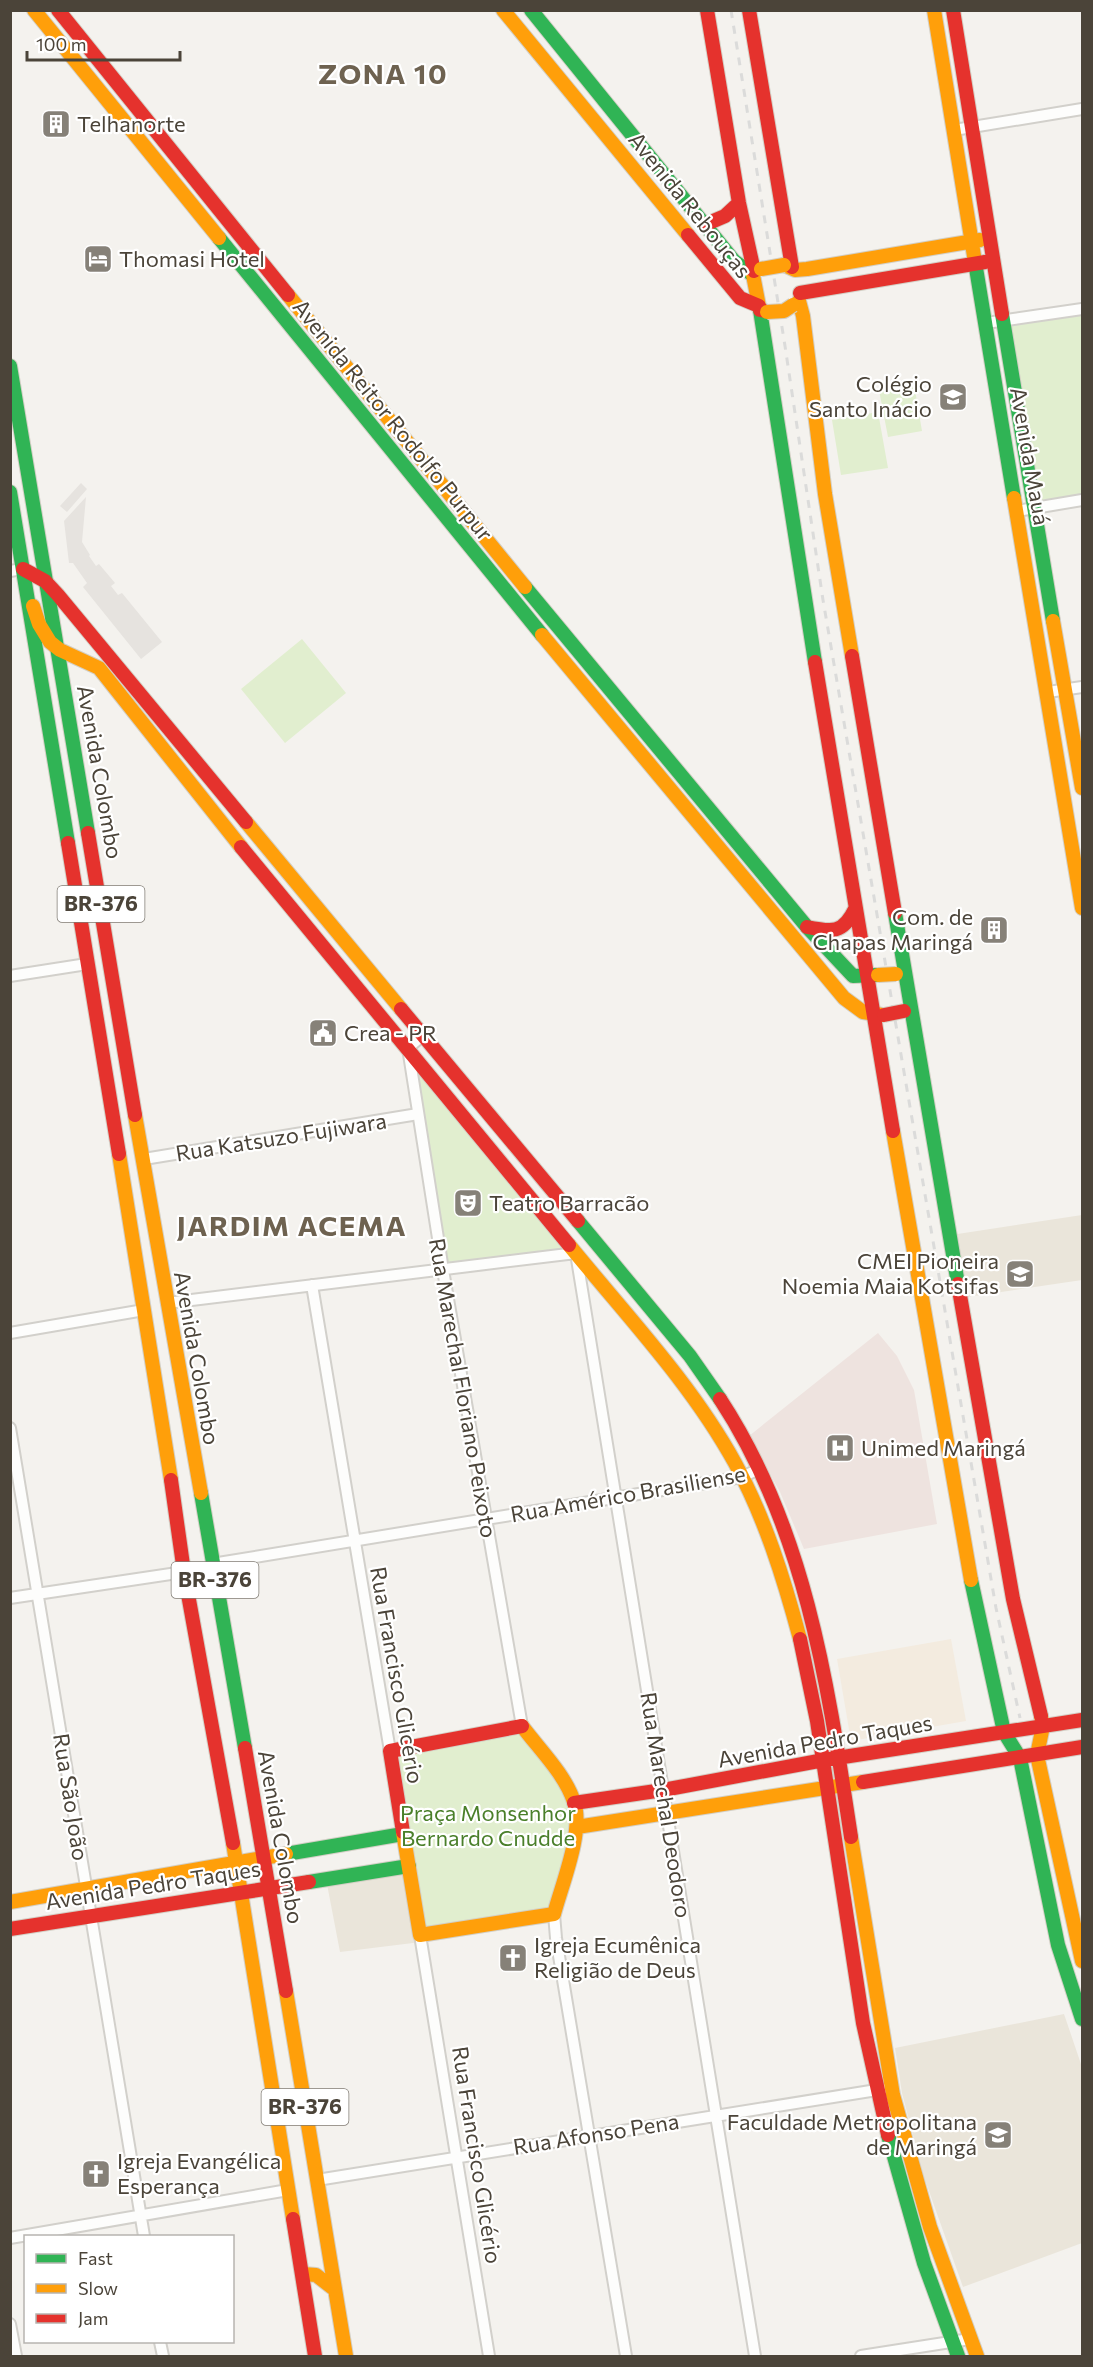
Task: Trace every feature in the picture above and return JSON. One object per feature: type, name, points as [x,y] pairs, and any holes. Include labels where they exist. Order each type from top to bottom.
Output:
[{"type":"main road","name":"Avenida Reitor Rodolfo Purpur","points":[[34,10],[494,577],[848,1002],[863,1014],[878,1015]]},
{"type":"main road","name":"Avenida Reitor Rodolfo Purpur","points":[[58,10],[507,566],[807,927],[854,976],[872,975]]},
{"type":"main road","name":"Avenida Rebouças","points":[[503,10],[740,298],[762,309]]},
{"type":"main road","name":"Avenida Rebouças","points":[[531,10],[734,261],[756,271],[884,256],[991,238]]},
{"type":"main road","points":[[707,10],[739,203],[756,271],[805,604],[855,909],[872,975],[974,1596],[1004,1732],[1020,1758],[1058,1945],[1083,2019]]},
{"type":"main road","points":[[749,10],[790,267],[803,316],[825,494],[901,978],[1013,1599],[1043,1726],[1037,1755],[1076,1940],[1083,1961]]},
{"type":"main road","name":"Avenida Mauá","points":[[934,10],[1083,908]]},
{"type":"main road","name":"Avenida Mauá","points":[[953,10],[1034,508],[1083,788]]},
{"type":"main road","points":[[531,44],[547,30]]},
{"type":"main road","points":[[65,48],[79,36]]},
{"type":"main road","points":[[148,151],[162,140]]},
{"type":"main road","points":[[704,225],[725,216],[739,203]]},
{"type":"main road","points":[[884,256],[888,278]]},
{"type":"main road","points":[[762,309],[784,311],[797,300],[888,278],[994,261]]},
{"type":"main road","points":[[249,277],[263,266]]},
{"type":"main road","points":[[281,317],[295,305]]},
{"type":"main road","points":[[326,372],[340,361]]},
{"type":"main road","name":"Avenida Colombo","points":[[10,366],[346,2356]]},
{"type":"main road","name":"Avenida Colombo","points":[[10,492],[17,570],[56,764],[165,1433],[184,1572],[236,1862],[315,2356]]},
{"type":"main road","points":[[494,577],[507,566]]},
{"type":"main road","points":[[17,570],[45,582],[690,1356],[729,1411],[772,1496],[798,1568],[819,1654],[839,1758],[892,2087],[924,2206],[955,2301],[977,2356]]},
{"type":"main road","points":[[17,570],[41,627],[58,650],[92,663],[99,669],[212,812],[671,1369],[714,1425],[742,1477],[763,1522],[781,1572],[804,1656],[824,1760],[855,1974],[876,2090],[907,2211],[958,2356]]},
{"type":"main road","points":[[56,764],[68,773],[82,792]]},
{"type":"main road","points":[[212,812],[227,799]]},
{"type":"main road","points":[[724,852],[737,841]]},
{"type":"main road","points":[[807,927],[841,929],[847,925],[855,909]]},
{"type":"main road","points":[[872,975],[901,978]]},
{"type":"main road","points":[[878,1015],[908,1008]]},
{"type":"main road","points":[[111,1111],[123,1115],[138,1126]]},
{"type":"main road","points":[[165,1433],[189,1434]]},
{"type":"main road","points":[[168,1453],[192,1453]]},
{"type":"main road","points":[[804,1656],[819,1654]]},
{"type":"main road","name":"Avenida Pedro Taques","points":[[574,1803],[663,1790],[824,1760],[1083,1720]]},
{"type":"main road","points":[[390,1751],[522,1726],[574,1803],[577,1827],[554,1914],[420,1935]]},
{"type":"main road","name":"Avenida Pedro Taques","points":[[577,1827],[1083,1747]]},
{"type":"main road","name":"Rua Francisco Glicério","points":[[390,1751],[420,1935]]},
{"type":"main road","name":"Avenida Pedro Taques","points":[[10,1902],[402,1834]]},
{"type":"main road","name":"Avenida Pedro Taques","points":[[10,1929],[409,1866]]},
{"type":"main road","points":[[841,1878],[857,1876]]},
{"type":"main road","points":[[1058,1945],[1076,1940]]},
{"type":"main road","points":[[907,2211],[924,2206]]},
{"type":"main road","points":[[303,2274],[315,2274],[334,2289]]},
{"type":"street","points":[[954,130],[1083,109]]},
{"type":"street","points":[[986,323],[1083,309]]},
{"type":"street","points":[[1017,511],[1083,500]]},
{"type":"street","points":[[1048,692],[1083,687]]},
{"type":"street","points":[[10,976],[87,964]]},
{"type":"street","points":[[408,1048],[422,1036]]},
{"type":"street","name":"Rua Marechal Floriano Peixoto","points":[[408,1048],[443,1270],[522,1726]]},
{"type":"street","name":"Rua Katsuzo Fujiwara","points":[[144,1159],[418,1114]]},
{"type":"street","points":[[167,1303],[576,1253],[592,1239]]},
{"type":"street","name":"Rua Marechal Deodoro","points":[[576,1253],[755,2356]]},
{"type":"street","name":"Rua Francisco Glicério","points":[[312,1286],[390,1751]]},
{"type":"street","points":[[10,1332],[144,1310]]},
{"type":"street","name":"Rua São João","points":[[10,1428],[144,2235]]},
{"type":"street","name":"Rua Américo Brasiliense","points":[[212,1564],[742,1477],[759,1469]]},
{"type":"street","points":[[10,1598],[184,1572]]},
{"type":"street","points":[[554,1914],[588,2136],[626,2356]]},
{"type":"street","name":"Rua Francisco Glicério","points":[[420,1935],[489,2356]]},
{"type":"street","name":"Rua Afonso Pena","points":[[317,2180],[892,2087]]},
{"type":"street","points":[[29,2235],[288,2190]]},
{"type":"street","points":[[10,2324],[16,2356]]},
{"type":"street","points":[[861,2356],[970,2339]]},
{"type":"shaded area","points":[[81,483],[87,489],[67,512],[60,506]]},
{"type":"shaded area","points":[[86,497],[82,542],[89,556],[96,566],[99,564],[115,583],[111,586],[118,595],[122,593],[162,642],[141,659],[83,587],[87,583],[73,563],[69,563],[64,521]]},
{"type":"shaded area","points":[[1082,1215],[1082,1280],[961,1298],[951,1235]]},
{"type":"shaded area","name":"Unimed Maringá","points":[[878,1333],[897,1356],[914,1390],[937,1524],[804,1549],[780,1492],[749,1436]]},
{"type":"shaded area","points":[[951,1639],[966,1721],[851,1741],[837,1659]]},
{"type":"shaded area","points":[[409,1866],[421,1942],[340,1952],[326,1879]]},
{"type":"shaded area","name":"Faculdade Metropolitana de Maringá","points":[[1064,2014],[1082,2067],[1082,2243],[963,2287],[924,2177],[902,2093],[895,2048]]},
{"type":"green space","points":[[1082,309],[1082,500],[1034,508],[1004,320]]},
{"type":"green space","points":[[914,384],[922,431],[888,437],[879,390]]},
{"type":"green space","points":[[878,412],[888,468],[841,475],[832,420]]},
{"type":"green space","points":[[302,639],[346,693],[285,743],[241,689]]},
{"type":"green space","points":[[408,1048],[576,1253],[443,1270]]},
{"type":"green space","name":"Praça Monsenhor Bernardo Cnudde","points":[[522,1726],[574,1803],[554,1914],[420,1935],[390,1751]]},
{"type":"railway","points":[[731,10],[823,600],[996,1608],[1020,1718]]},
{"type":"traffic: fast","points":[[531,10],[734,261],[753,275]]},
{"type":"traffic: fast","points":[[219,238],[542,635]]},
{"type":"traffic: fast","points":[[975,262],[1014,498]]},
{"type":"traffic: fast","points":[[760,310],[815,662]]},
{"type":"traffic: fast","points":[[1002,314],[1053,621]]},
{"type":"traffic: fast","points":[[10,366],[88,833]]},
{"type":"traffic: fast","points":[[10,492],[68,843]]},
{"type":"traffic: fast","points":[[525,587],[807,927],[853,976],[876,975]]},
{"type":"traffic: fast","points":[[895,913],[958,1284]]},
{"type":"traffic: fast","points":[[578,1221],[690,1356],[720,1399]]},
{"type":"traffic: fast","points":[[201,1493],[245,1748]]},
{"type":"traffic: fast","points":[[971,1580],[1004,1732],[1020,1758],[1058,1945],[1082,2019]]},
{"type":"traffic: fast","points":[[286,1854],[403,1834]]},
{"type":"traffic: fast","points":[[309,1882],[409,1866]]},
{"type":"traffic: fast","points":[[888,2135],[924,2263],[958,2356]]},
{"type":"traffic: slow","points":[[34,10],[219,238]]},
{"type":"traffic: slow","points":[[503,10],[688,235]]},
{"type":"traffic: slow","points":[[934,10],[975,262]]},
{"type":"traffic: slow","points":[[784,265],[795,270],[807,269],[980,240]]},
{"type":"traffic: slow","points":[[761,269],[784,265]]},
{"type":"traffic: slow","points":[[753,275],[759,306]]},
{"type":"traffic: slow","points":[[288,295],[525,587]]},
{"type":"traffic: slow","points":[[799,301],[803,316],[825,494],[852,656]]},
{"type":"traffic: slow","points":[[767,312],[784,311],[793,305]]},
{"type":"traffic: slow","points":[[1014,498],[1082,908]]},
{"type":"traffic: slow","points":[[33,606],[39,624],[50,642],[60,650],[99,668],[241,847]]},
{"type":"traffic: slow","points":[[1053,621],[1082,788]]},
{"type":"traffic: slow","points":[[542,635],[844,998],[863,1012],[882,1015]]},
{"type":"traffic: slow","points":[[246,822],[401,1009]]},
{"type":"traffic: slow","points":[[878,975],[896,974]]},
{"type":"traffic: slow","points":[[135,1115],[201,1493]]},
{"type":"traffic: slow","points":[[893,1131],[971,1580]]},
{"type":"traffic: slow","points":[[119,1154],[171,1480]]},
{"type":"traffic: slow","points":[[569,1245],[678,1377],[718,1434],[756,1505],[773,1549],[800,1639]]},
{"type":"traffic: slow","points":[[1041,1716],[1043,1726],[1037,1755],[1082,1961]]},
{"type":"traffic: slow","points":[[403,1832],[420,1935],[554,1914],[574,1842],[576,1828],[574,1802],[551,1762],[522,1726]]},
{"type":"traffic: slow","points":[[577,1827],[863,1782]]},
{"type":"traffic: slow","points":[[851,1837],[893,2095],[930,2227],[977,2356]]},
{"type":"traffic: slow","points":[[233,1843],[293,2219]]},
{"type":"traffic: slow","points":[[10,1902],[286,1854]]},
{"type":"traffic: slow","points":[[286,1991],[346,2356]]},
{"type":"traffic: slow","points":[[303,2274],[316,2275],[334,2289]]},
{"type":"traffic: jam","points":[[58,10],[288,295]]},
{"type":"traffic: jam","points":[[707,10],[739,203],[754,271]]},
{"type":"traffic: jam","points":[[749,10],[792,267]]},
{"type":"traffic: jam","points":[[953,10],[1002,314]]},
{"type":"traffic: jam","points":[[704,225],[725,216],[739,203]]},
{"type":"traffic: jam","points":[[688,235],[740,298],[765,311]]},
{"type":"traffic: jam","points":[[800,293],[985,262]]},
{"type":"traffic: jam","points":[[23,569],[45,581],[58,595],[246,822]]},
{"type":"traffic: jam","points":[[852,656],[895,913]]},
{"type":"traffic: jam","points":[[815,662],[893,1131]]},
{"type":"traffic: jam","points":[[88,833],[135,1115]]},
{"type":"traffic: jam","points":[[68,843],[119,1154]]},
{"type":"traffic: jam","points":[[241,847],[569,1245]]},
{"type":"traffic: jam","points":[[807,927],[823,930],[836,929],[846,923],[855,909]]},
{"type":"traffic: jam","points":[[401,1009],[578,1221]]},
{"type":"traffic: jam","points":[[884,1015],[904,1011]]},
{"type":"traffic: jam","points":[[958,1284],[1013,1599],[1041,1716]]},
{"type":"traffic: jam","points":[[720,1399],[749,1449],[774,1501],[793,1555],[822,1666],[851,1837]]},
{"type":"traffic: jam","points":[[171,1480],[184,1572],[233,1843]]},
{"type":"traffic: jam","points":[[800,1639],[817,1721],[863,2023],[888,2135]]},
{"type":"traffic: jam","points":[[574,1803],[663,1790],[824,1760],[1082,1720]]},
{"type":"traffic: jam","points":[[403,1832],[390,1751],[522,1726]]},
{"type":"traffic: jam","points":[[863,1782],[1082,1747]]},
{"type":"traffic: jam","points":[[245,1748],[286,1991]]},
{"type":"traffic: jam","points":[[10,1929],[309,1882]]},
{"type":"traffic: jam","points":[[293,2219],[315,2356]]},
{"type":"place","name":"Telhanorte","points":[[56,124]]},
{"type":"place","name":"Thomasi Hotel","points":[[98,259]]},
{"type":"place","name":"Colégio Santo Inácio","points":[[953,397]]},
{"type":"place","name":"Com. de Chapas Maringá","points":[[994,930]]},
{"type":"place","name":"Crea - PR","points":[[323,1033]]},
{"type":"place","name":"Teatro Barracão","points":[[468,1203]]},
{"type":"place","name":"CMEI Pioneira Noemia Maia Kotsifas","points":[[1020,1274]]},
{"type":"place","name":"Unimed Maringá","points":[[840,1448]]},
{"type":"place","name":"Igreja Ecumênica Religião de Deus","points":[[513,1958]]},
{"type":"place","name":"Faculdade Metropolitana de Maringá","points":[[998,2135]]},
{"type":"place","name":"Igreja Evangélica Esperança","points":[[96,2174]]},
{"type":"district","name":"ZONA 10","points":[[383,74]]},
{"type":"district","name":"JARDIM ACEMA","points":[[292,1226]]}]
